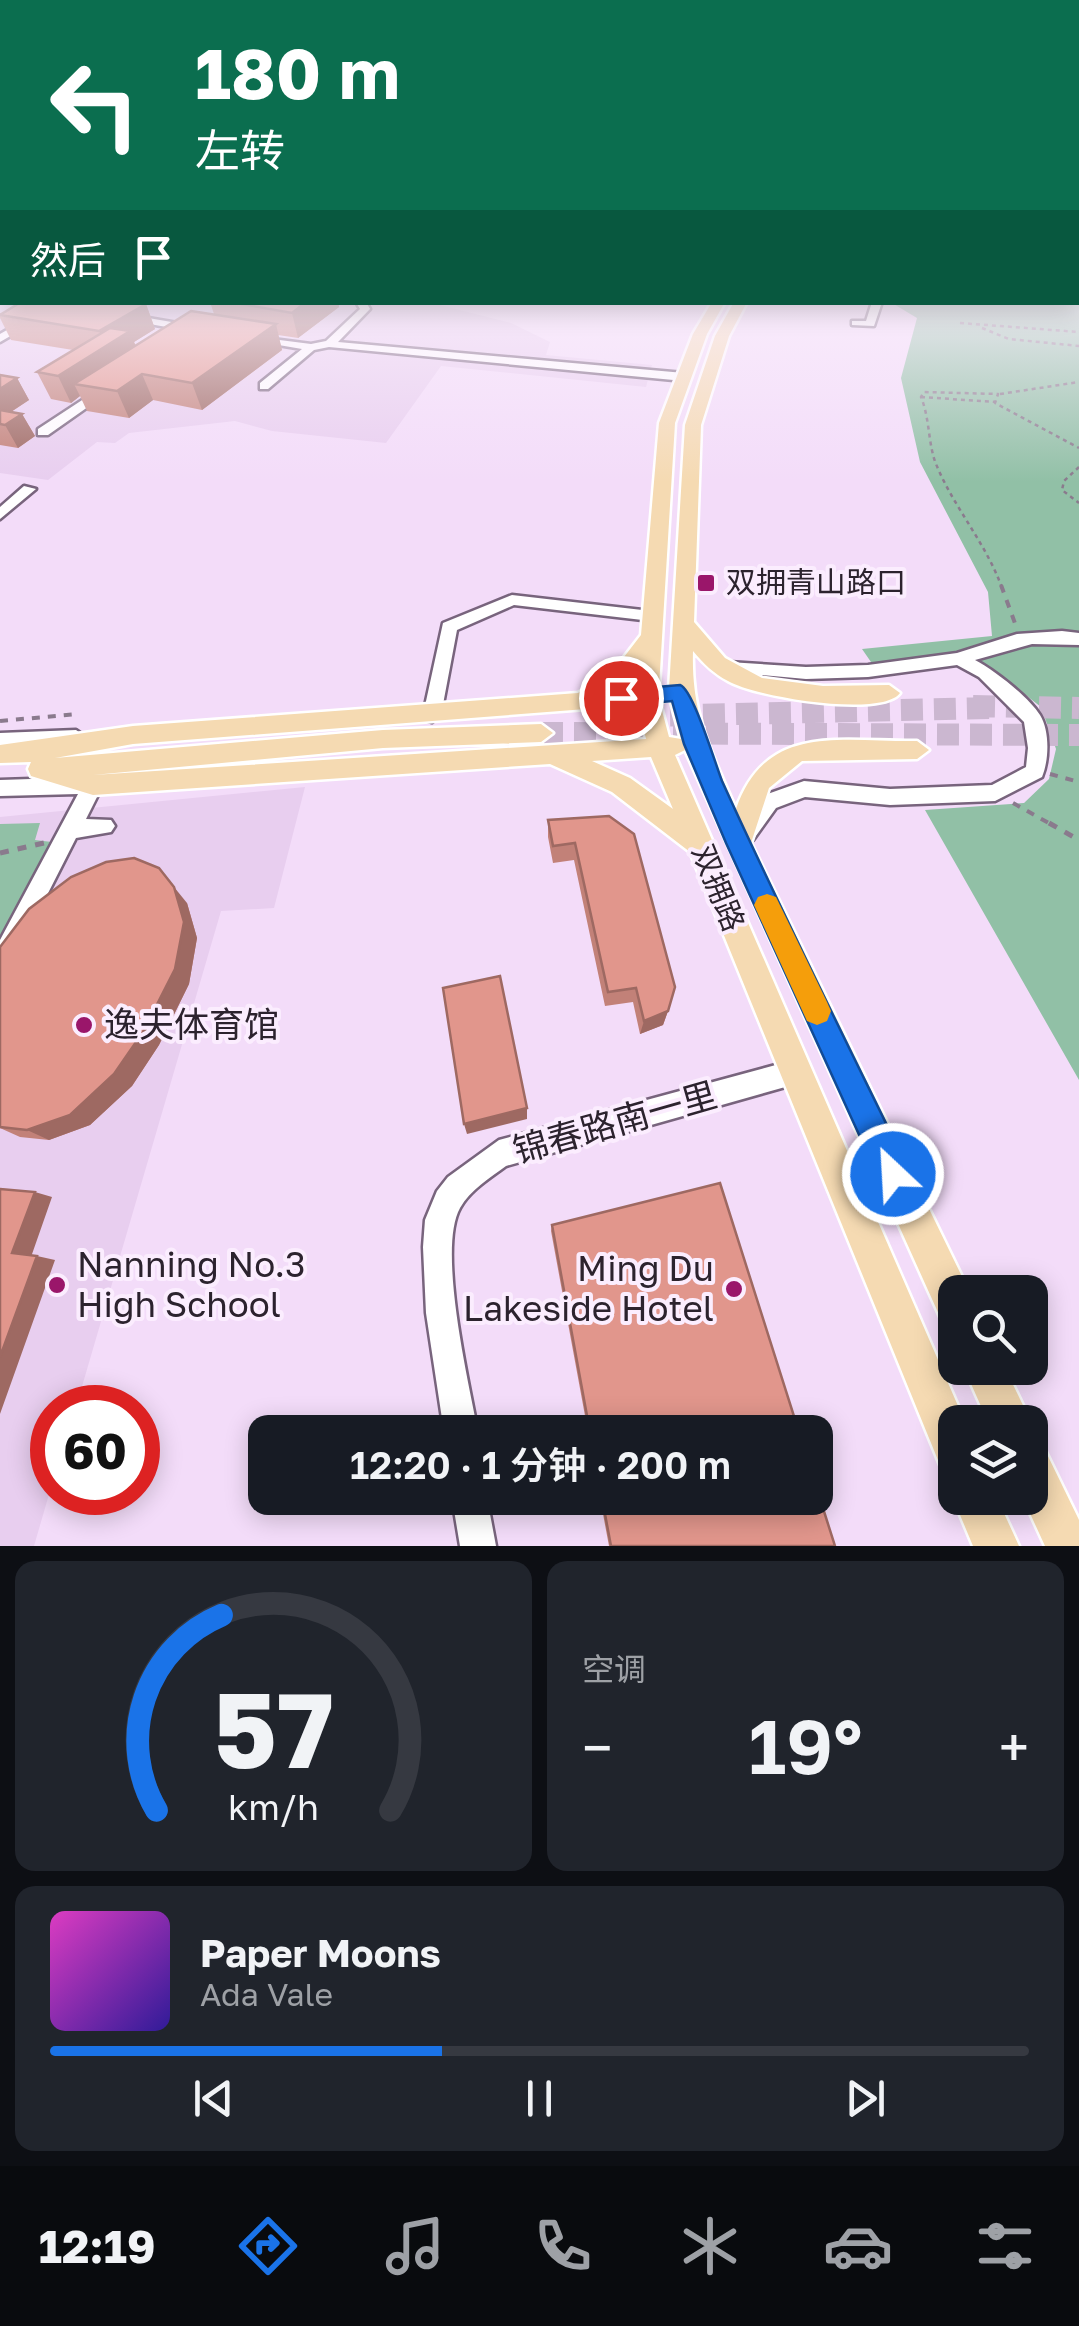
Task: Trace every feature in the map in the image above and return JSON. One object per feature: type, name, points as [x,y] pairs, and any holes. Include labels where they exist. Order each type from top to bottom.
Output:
[{"type":"main road","name":"双拥路","points":[[698,338],[667,423],[647,696],[660,748],[938,1410]]},
{"type":"main road","name":"双拥路","points":[[721,338],[693,425],[680,693],[695,744],[738,843],[940,1275]]},
{"type":"main road","points":[[682,622],[719,665],[767,688],[831,696],[889,693]]},
{"type":"main road","points":[[582,700],[622,676],[650,626]]},
{"type":"main road","points":[[0,771],[133,735],[680,693]]},
{"type":"main road","points":[[35,761],[383,739],[543,735],[660,748],[695,744]]},
{"type":"main road","points":[[0,754],[35,761],[93,786],[543,735],[621,785],[700,845]]},
{"type":"main road","points":[[738,843],[758,782],[797,752],[916,750]]},
{"type":"main road","points":[[1048,1504],[1068,1546]]},
{"type":"main road","points":[[982,1515],[996,1546]]},
{"type":"street","points":[[181,340],[185,338]]},
{"type":"street","points":[[254,338],[312,347],[329,344],[684,377]]},
{"type":"street","points":[[329,344],[335,338]]},
{"type":"street","points":[[264,386],[312,347]]},
{"type":"street","points":[[43,432],[120,381]]},
{"type":"street","points":[[0,514],[28,490]]},
{"type":"street","points":[[432,715],[449,627],[512,600],[650,626]]},
{"type":"street","points":[[719,665],[822,673],[959,659],[1018,638],[1079,639]]},
{"type":"street","points":[[738,843],[769,802],[804,790],[890,797],[996,793],[1035,771],[1038,748],[1033,719],[985,672],[959,659]]},
{"type":"street","points":[[0,740],[133,735]]},
{"type":"street","points":[[0,788],[93,786],[0,964]]},
{"type":"street","points":[[68,834],[104,826]]},
{"type":"street","name":"锦春路南一里","points":[[458,1415],[440,1294],[439,1241],[445,1204],[468,1176],[500,1154],[794,1073]]},
{"type":"street","points":[[473,1515],[478,1546]]},
{"type":"path","points":[[1005,338],[1079,346]]},
{"type":"path","points":[[921,397],[924,392],[998,394],[1079,382]]},
{"type":"path","points":[[995,403],[998,394]]},
{"type":"path","points":[[921,397],[995,403],[1079,448]]},
{"type":"path","points":[[921,397],[932,420],[936,462],[992,560],[1018,638]]},
{"type":"path","points":[[1079,468],[1064,481],[1062,490],[1079,503]]},
{"type":"path","points":[[0,721],[78,714]]},
{"type":"path","points":[[1035,771],[1079,782]]},
{"type":"path","points":[[996,793],[1079,840]]},
{"type":"path","points":[[0,853],[68,834]]},
{"type":"shaded area","points":[[0,338],[542,338],[550,342],[546,355],[652,365],[646,387],[441,366],[386,443],[272,431],[235,421],[129,433],[115,443],[97,442],[48,480],[0,473]]},
{"type":"shaded area","name":"Nanning No.3 High School","points":[[305,787],[274,908],[221,911],[82,1385],[30,1385],[30,1515],[43,1515],[34,1546],[0,1546],[0,817]]},
{"type":"green space","points":[[912,338],[1079,338],[1079,1080],[925,810],[1024,803],[1049,779],[1056,749],[1041,707],[990,667],[871,662],[862,649],[992,636],[988,592],[920,462],[901,378]]},
{"type":"green space","points":[[40,823],[35,840],[52,842],[0,943],[0,824]]},
{"type":"building","points":[[93,338],[119,338],[58,376],[37,372]]},
{"type":"building","points":[[147,338],[256,338],[192,383],[142,374],[117,391],[74,384]]},
{"type":"building","points":[[0,375],[17,378],[0,389]]},
{"type":"building","points":[[0,410],[22,414],[5,425],[0,424]]},
{"type":"building","points":[[609,816],[634,834],[675,987],[668,1011],[644,1021],[636,988],[608,992],[575,843],[553,846],[548,820]]},
{"type":"building","name":"逸夫体育馆","points":[[134,858],[159,868],[174,887],[184,922],[175,969],[143,1032],[114,1074],[70,1115],[27,1130],[0,1127],[0,947],[29,909],[71,877],[106,862]]},
{"type":"building","points":[[500,976],[527,1108],[464,1124],[443,988]]},
{"type":"building","points":[[720,1183],[794,1415],[587,1415],[552,1225]]},
{"type":"building","points":[[0,1189],[35,1192],[12,1253],[37,1256],[0,1357]]},
{"type":"building","points":[[605,1515],[825,1515],[835,1546],[611,1546]]},
{"type":"tunnel","points":[[973,706],[1079,708]]},
{"type":"tunnel","points":[[604,717],[989,708]]},
{"type":"tunnel","points":[[541,733],[1079,735]]},
{"type":"slow traffic","points":[[767,905],[817,1011]]},
{"type":"place","name":"双拥青山路口","points":[[706,583]]},
{"type":"place","name":"逸夫体育馆","points":[[84,1025]]},
{"type":"place","name":"Nanning No.3 High School","points":[[57,1285]]},
{"type":"place","name":"Ming Du Lakeside Hotel","points":[[734,1289]]},
{"type":"route","points":[[621,698],[680,693],[695,744],[738,843],[893,1174]]}]
